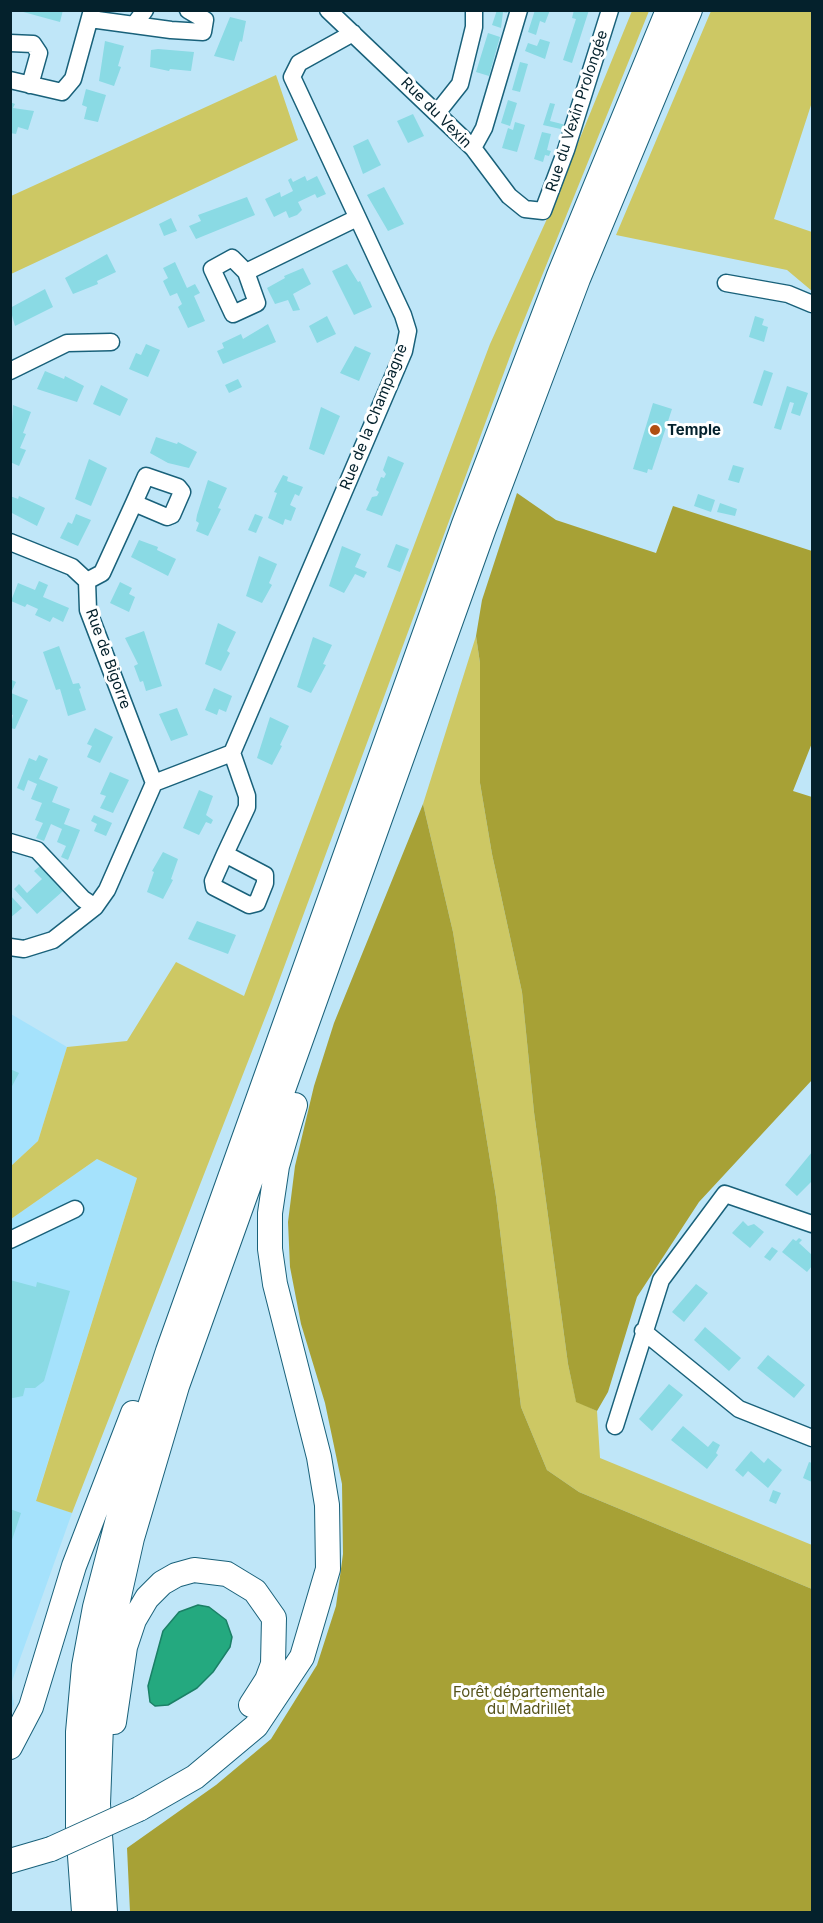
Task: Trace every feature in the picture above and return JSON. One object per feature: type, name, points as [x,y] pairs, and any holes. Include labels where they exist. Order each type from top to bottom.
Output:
[{"type":"highway","points":[[84,1912],[78,1828],[78,1732],[84,1666],[95,1607],[116,1519],[168,1351],[464,524],[558,276],[668,10]]},
{"type":"highway","points":[[105,1912],[98,1804],[102,1699],[108,1646],[132,1538],[177,1386],[492,507],[583,268],[690,10]]},
{"type":"highway","points":[[10,1861],[195,1777],[256,1726],[302,1657],[328,1569],[327,1506],[319,1457],[275,1284],[270,1213],[277,1167],[322,1023],[324,980]]},
{"type":"highway","points":[[10,1747],[31,1707],[74,1566],[142,1389],[168,1351]]},
{"type":"highway","points":[[98,1804],[125,1647],[134,1620],[147,1598],[162,1583],[176,1575],[194,1570],[227,1574],[255,1591],[274,1618],[273,1664],[267,1680],[242,1717],[210,1746],[138,1801]]},
{"type":"highway","points":[[10,1847],[50,1842]]},
{"type":"street","points":[[134,25],[145,10]]},
{"type":"street","points":[[10,80],[62,92],[73,79],[91,15],[134,25],[203,32],[205,20],[188,10]]},
{"type":"street","name":"Rue du Vexin","points":[[328,10],[472,148],[509,196],[525,208],[543,211]]},
{"type":"street","points":[[437,113],[460,84],[474,27],[474,10]]},
{"type":"street","points":[[472,148],[484,128],[519,10]]},
{"type":"street","name":"Rue du Vexin Prolongée","points":[[543,211],[566,150],[610,10]]},
{"type":"street","name":"Rue de la Champagne","points":[[232,753],[404,351],[408,331],[403,315],[292,77],[299,63],[353,33]]},
{"type":"street","points":[[10,43],[33,45],[39,53],[30,85]]},
{"type":"street","points":[[246,272],[357,218]]},
{"type":"street","points":[[726,283],[788,294],[813,304]]},
{"type":"street","points":[[10,371],[67,343],[111,342]]},
{"type":"street","points":[[10,542],[72,567],[87,582],[102,573],[134,503]]},
{"type":"street","name":"Rue de Bigorre","points":[[87,582],[88,610],[154,783]]},
{"type":"street","points":[[10,947],[24,949],[52,940],[94,907],[107,890],[154,783],[232,753],[247,796],[247,807],[225,854]]},
{"type":"street","points":[[10,842],[37,850],[82,899],[94,907]]},
{"type":"street","points":[[615,1426],[643,1331],[661,1280],[725,1194],[813,1224]]},
{"type":"street","points":[[10,1240],[75,1209]]},
{"type":"street","points":[[643,1331],[739,1409],[813,1438]]},
{"type":"shaded area","points":[[632,11],[649,11],[516,340],[270,1005],[72,1513],[36,1501],[137,1178],[97,1159],[11,1219],[11,1166],[38,1141],[67,1047],[127,1041],[176,962],[244,996],[490,344],[546,221]]},
{"type":"shaded area","points":[[711,11],[812,11],[812,102],[774,219],[812,232],[812,291],[787,270],[616,235]]},
{"type":"shaded area","points":[[276,75],[298,140],[11,274],[11,196]]},
{"type":"shaded area","points":[[476,636],[480,663],[480,783],[492,854],[522,992],[534,1112],[568,1364],[576,1401],[597,1411],[600,1458],[812,1545],[812,1589],[579,1492],[547,1470],[521,1407],[496,1197],[453,932],[423,804]]},
{"type":"shaded area","points":[[11,1014],[67,1047],[38,1141],[11,1166]]},
{"type":"shaded area","points":[[97,1159],[137,1178],[36,1500],[72,1513],[11,1684],[11,1219]]},
{"type":"shaded area","points":[[198,1605],[209,1607],[226,1620],[232,1637],[230,1647],[213,1672],[197,1688],[168,1705],[155,1706],[150,1702],[148,1686],[163,1631],[179,1612]]},
{"type":"shaded area","points":[[11,1684],[14,1704],[11,1712]]},
{"type":"green space","points":[[517,493],[556,520],[656,553],[673,506],[812,551],[812,743],[793,791],[812,797],[812,1080],[699,1202],[637,1297],[608,1392],[597,1411],[576,1402],[568,1364],[534,1112],[522,992],[492,854],[480,783],[480,663],[476,636],[482,600]]},
{"type":"green space","name":"Forêt départementale du Madrillet","points":[[423,804],[453,932],[496,1197],[521,1407],[547,1470],[579,1492],[812,1589],[812,1912],[130,1912],[127,1848],[216,1785],[271,1739],[317,1665],[336,1606],[343,1554],[342,1484],[325,1403],[301,1324],[290,1267],[288,1222],[295,1166],[314,1086],[334,1023]]},
{"type":"building","points":[[16,10],[63,10],[60,22]]},
{"type":"building","points":[[497,10],[508,10],[507,13],[503,12],[501,28],[492,25]]},
{"type":"building","points":[[535,10],[550,10],[545,23],[540,21],[536,35],[528,32]]},
{"type":"building","points":[[574,10],[589,10],[572,63],[563,60],[576,19],[572,18]]},
{"type":"building","points":[[230,17],[246,21],[242,42],[240,41],[234,61],[214,56]]},
{"type":"building","points":[[488,33],[500,37],[489,76],[476,72]]},
{"type":"building","points":[[540,39],[550,42],[545,59],[525,51],[528,43],[537,46]]},
{"type":"building","points":[[105,41],[124,46],[118,66],[121,67],[114,86],[99,81]]},
{"type":"building","points":[[151,50],[194,52],[191,71],[170,69],[169,71],[150,67]]},
{"type":"building","points":[[520,62],[528,64],[520,92],[512,90]]},
{"type":"building","points":[[86,89],[106,95],[98,122],[84,119],[87,107],[82,105]]},
{"type":"building","points":[[508,100],[517,103],[510,126],[501,123]]},
{"type":"building","points":[[10,102],[15,104],[13,108],[34,111],[28,130],[18,127],[16,134],[10,133]]},
{"type":"building","points":[[550,103],[555,104],[550,121],[566,125],[565,130],[543,125]]},
{"type":"building","points":[[413,114],[424,136],[408,143],[397,121]]},
{"type":"building","points":[[515,122],[525,125],[517,152],[502,148],[508,128],[513,130]]},
{"type":"building","points":[[542,132],[551,134],[547,150],[551,151],[549,156],[545,155],[543,162],[534,159]]},
{"type":"building","points":[[368,139],[381,165],[363,174],[353,146]]},
{"type":"building","points":[[305,176],[307,181],[317,176],[326,194],[317,198],[315,194],[298,202],[302,210],[297,215],[289,218],[286,211],[274,217],[265,199],[280,192],[281,197],[293,191],[288,180],[291,178],[293,182]]},
{"type":"building","points":[[384,187],[404,224],[388,231],[367,195]]},
{"type":"building","points":[[247,197],[255,215],[196,239],[189,226],[201,221],[198,215]]},
{"type":"building","points":[[171,218],[177,231],[164,236],[159,224]]},
{"type":"building","points":[[107,254],[116,272],[97,281],[98,284],[73,294],[65,278]]},
{"type":"building","points":[[175,262],[187,288],[195,284],[200,293],[194,296],[205,321],[188,328],[178,307],[182,304],[177,293],[170,296],[163,281],[168,278],[163,268]]},
{"type":"building","points":[[347,264],[358,282],[360,281],[372,307],[354,315],[332,271]]},
{"type":"building","points":[[303,268],[311,284],[293,294],[300,310],[293,311],[288,300],[275,304],[267,288],[285,278],[284,276]]},
{"type":"building","points":[[45,289],[53,307],[15,326],[10,308]]},
{"type":"building","points":[[327,316],[336,334],[317,343],[309,326]]},
{"type":"building","points":[[755,316],[764,319],[762,325],[768,327],[764,342],[749,337]]},
{"type":"building","points":[[268,324],[276,342],[223,364],[217,351],[224,348],[222,343],[241,334],[243,339]]},
{"type":"building","points":[[146,344],[160,350],[148,377],[129,369],[136,353],[141,355]]},
{"type":"building","points":[[355,346],[371,353],[359,381],[340,373]]},
{"type":"building","points":[[764,370],[773,373],[762,406],[753,403]]},
{"type":"building","points":[[45,371],[64,379],[65,376],[84,386],[77,402],[37,389]]},
{"type":"building","points":[[238,379],[242,387],[229,393],[225,385]]},
{"type":"building","points":[[101,385],[128,399],[120,416],[93,404]]},
{"type":"building","points":[[787,386],[808,393],[800,416],[791,413],[794,403],[790,402],[781,430],[774,428]]},
{"type":"building","name":"Temple","points":[[653,403],[672,409],[652,470],[648,469],[647,473],[633,469]]},
{"type":"building","points":[[13,405],[31,412],[20,448],[26,450],[19,466],[10,462]]},
{"type":"building","points":[[321,407],[340,416],[324,455],[309,449]]},
{"type":"building","points":[[156,437],[177,444],[178,442],[197,452],[189,468],[168,463],[150,453]]},
{"type":"building","points":[[388,456],[404,463],[382,516],[366,510],[372,497],[377,496],[379,492],[376,490],[381,477],[384,478],[386,474],[383,470]]},
{"type":"building","points":[[89,459],[107,468],[91,506],[75,499]]},
{"type":"building","points":[[733,465],[744,468],[739,483],[728,480]]},
{"type":"building","points":[[283,475],[288,477],[287,481],[303,487],[299,496],[295,494],[290,505],[296,508],[291,521],[285,519],[283,525],[268,518],[277,493],[274,492]]},
{"type":"building","points":[[208,480],[227,488],[218,508],[221,509],[208,536],[196,531],[199,523],[196,521]]},
{"type":"building","points":[[698,494],[715,500],[711,512],[694,506]]},
{"type":"building","points":[[10,496],[18,499],[19,496],[45,508],[37,526],[10,512]]},
{"type":"building","points":[[720,503],[737,509],[735,516],[717,512]]},
{"type":"building","points":[[76,514],[91,520],[78,546],[60,538],[68,522],[72,524]]},
{"type":"building","points":[[255,514],[263,517],[256,533],[248,530]]},
{"type":"building","points":[[139,540],[158,547],[157,550],[176,559],[168,576],[131,557]]},
{"type":"building","points":[[396,544],[409,549],[400,572],[387,567]]},
{"type":"building","points":[[342,546],[361,554],[355,567],[367,572],[364,578],[355,574],[344,593],[329,586]]},
{"type":"building","points":[[259,556],[277,564],[269,583],[272,585],[262,603],[246,596]]},
{"type":"building","points":[[39,581],[48,585],[43,597],[69,608],[63,622],[53,617],[50,622],[35,615],[38,609],[11,601],[18,583],[35,590]]},
{"type":"building","points":[[120,582],[132,588],[129,594],[135,597],[129,612],[110,603]]},
{"type":"building","points":[[218,623],[236,632],[227,651],[230,653],[221,671],[205,664]]},
{"type":"building","points":[[144,631],[162,686],[146,691],[134,666],[138,664],[125,638]]},
{"type":"building","points":[[313,637],[332,645],[323,664],[326,665],[311,693],[297,687]]},
{"type":"building","points":[[59,646],[73,684],[79,683],[86,710],[68,716],[60,689],[56,690],[43,652]]},
{"type":"building","points":[[10,679],[16,682],[11,693],[28,700],[15,729],[10,728],[13,715],[10,714]]},
{"type":"building","points":[[214,688],[232,696],[226,712],[219,709],[217,715],[205,710]]},
{"type":"building","points":[[177,708],[188,735],[171,741],[159,714]]},
{"type":"building","points":[[270,717],[289,726],[272,765],[257,758]]},
{"type":"building","points":[[95,728],[113,737],[100,763],[87,757],[92,746],[87,744]]},
{"type":"building","points":[[39,755],[48,759],[39,779],[58,787],[52,802],[70,809],[64,824],[80,830],[68,860],[61,857],[66,846],[57,842],[62,829],[51,824],[44,841],[36,838],[43,823],[35,820],[42,803],[31,799],[37,784],[28,780],[24,791],[17,788],[29,758],[36,761]]},
{"type":"building","points":[[110,772],[129,780],[113,813],[100,808],[106,796],[100,794]]},
{"type":"building","points":[[199,790],[213,796],[206,815],[213,820],[211,824],[206,822],[199,835],[183,828]]},
{"type":"building","points":[[94,815],[112,823],[106,836],[94,831],[97,824],[91,821]]},
{"type":"building","points":[[163,852],[178,859],[171,879],[173,880],[163,899],[147,892],[154,872],[152,871]]},
{"type":"building","points":[[40,866],[63,891],[37,914],[14,889],[19,884],[27,893],[42,879],[34,871]]},
{"type":"building","points":[[10,895],[22,908],[10,918]]},
{"type":"building","points":[[197,921],[236,935],[228,954],[188,939]]},
{"type":"building","points":[[10,1069],[19,1073],[10,1090]]},
{"type":"building","points":[[812,1152],[812,1181],[797,1196],[785,1185]]},
{"type":"building","points":[[743,1221],[748,1226],[754,1224],[764,1232],[750,1248],[732,1233]]},
{"type":"building","points":[[799,1238],[802,1240],[799,1243],[812,1255],[812,1266],[807,1272],[782,1252],[793,1239],[796,1241]]},
{"type":"building","points":[[772,1247],[778,1251],[770,1261],[764,1257]]},
{"type":"building","points":[[10,1280],[36,1287],[37,1282],[70,1291],[44,1381],[35,1388],[25,1388],[23,1396],[13,1398],[10,1397]]},
{"type":"building","points":[[696,1284],[708,1293],[684,1322],[672,1312]]},
{"type":"building","points":[[705,1327],[741,1358],[729,1371],[694,1340]]},
{"type":"building","points":[[768,1355],[805,1385],[794,1398],[757,1368]]},
{"type":"building","points":[[669,1384],[683,1395],[652,1431],[639,1419]]},
{"type":"building","points":[[683,1426],[708,1447],[713,1441],[720,1445],[716,1453],[718,1455],[707,1469],[671,1440]]},
{"type":"building","points":[[751,1451],[764,1463],[768,1458],[782,1470],[768,1488],[748,1471],[743,1477],[735,1470]]},
{"type":"building","points":[[809,1462],[812,1463],[812,1482],[803,1478]]},
{"type":"building","points":[[773,1490],[781,1493],[776,1504],[769,1501]]},
{"type":"building","points":[[10,1509],[21,1513],[11,1543],[10,1543]]},
{"type":"place","name":"Temple","points":[[655,430]]}]
